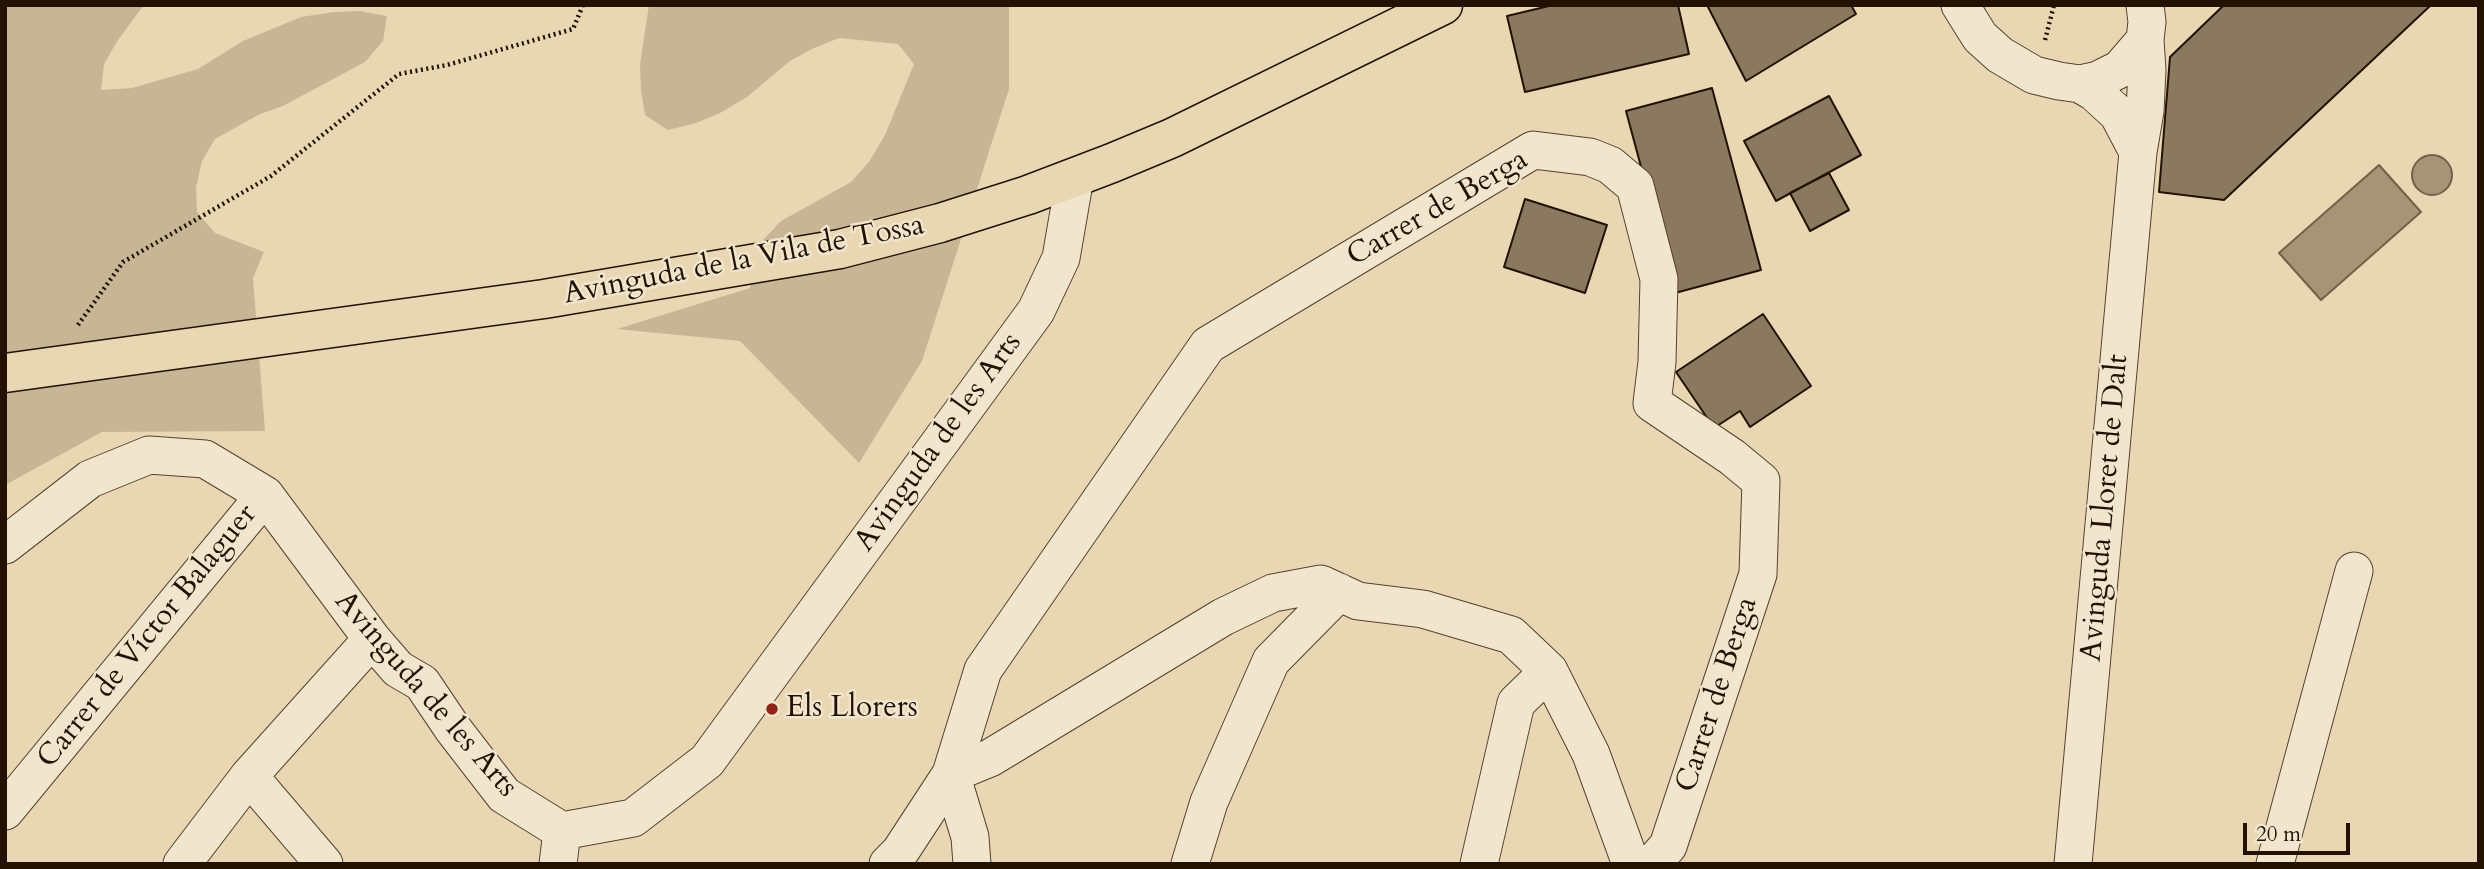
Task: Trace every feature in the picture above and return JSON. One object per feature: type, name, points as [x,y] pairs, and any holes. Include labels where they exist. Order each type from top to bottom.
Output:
[{"type":"main road","name":"Avinguda de la Vila de Tossa","points":[[5,373],[544,299],[840,249],[940,223],[1075,177],[1172,138],[1443,5]]},
{"type":"street","points":[[1960,5],[1980,37],[2000,55],[2034,75],[2080,84],[2094,92],[2118,114],[2138,152]]},
{"type":"street","name":"Avinguda Lloret de Dalt","points":[[2080,84],[2098,80],[2120,69],[2148,18]]},
{"type":"street","name":"Avinguda Lloret de Dalt","points":[[2073,864],[2138,152],[2146,97],[2148,18]]},
{"type":"street","name":"Carrer de Berga","points":[[951,774],[983,670],[1208,345],[1533,150],[1590,157],[1610,165],[1635,186],[1644,217],[1659,279],[1657,362],[1652,403],[1732,457],[1761,481],[1758,574],[1668,846],[1652,864]]},
{"type":"street","name":"Avinguda de les Arts","points":[[5,545],[90,479],[149,455],[205,459],[239,477],[265,495],[372,639],[398,669],[422,683],[504,795],[560,847],[633,817],[707,761],[1036,311],[1061,258],[1075,177]]},
{"type":"street","name":"Carrer de Víctor Balaguer","points":[[5,811],[265,495]]},
{"type":"street","points":[[2275,864],[2354,571]]},
{"type":"street","points":[[888,864],[900,852],[951,774],[990,758],[1223,617],[1273,593],[1321,584],[1358,601],[1423,609],[1511,635],[1549,671],[1591,754],[1631,864]]},
{"type":"street","points":[[1190,864],[1209,803],[1271,661],[1339,592]]},
{"type":"street","points":[[181,864],[249,776],[372,639]]},
{"type":"street","points":[[1479,864],[1516,703],[1549,671]]},
{"type":"street","points":[[951,774],[970,837],[972,864]]},
{"type":"street","points":[[249,776],[324,864]]},
{"type":"path","points":[[79,364],[78,325],[122,262],[271,176],[399,74],[447,65],[573,29],[583,5]]},
{"type":"path","points":[[2043,49],[2054,5]]},
{"type":"shaded area","points":[[5,5],[144,5],[104,64],[101,90],[132,88],[198,69],[243,41],[301,17],[360,11],[387,16],[383,41],[365,62],[215,139],[202,161],[196,187],[197,212],[215,233],[264,252],[253,278],[265,431],[102,432],[5,485]]},
{"type":"shaded area","points":[[649,5],[1009,5],[1009,89],[922,361],[859,463],[740,341],[617,329],[750,288],[754,262],[764,239],[781,221],[851,182],[869,162],[885,135],[914,64],[898,44],[839,38],[790,61],[747,97],[720,113],[668,130],[645,115],[641,91],[640,64]]},
{"type":"shaded area","points":[[2432,155],[2446,161],[2452,175],[2446,189],[2432,195],[2418,189],[2412,175],[2418,161]]},
{"type":"shaded area","points":[[2379,165],[2421,212],[2321,300],[2279,253]]},
{"type":"building","points":[[1553,5],[1678,5],[1689,54],[1525,92],[1507,16]]},
{"type":"building","points":[[1707,5],[1851,5],[1856,14],[1746,81]]},
{"type":"building","points":[[2224,5],[2431,5],[2224,200],[2159,192],[2170,57]]},
{"type":"building","points":[[1712,88],[1761,270],[1675,293],[1626,111]]},
{"type":"building","points":[[1829,96],[1861,155],[1776,201],[1744,141]]},
{"type":"building","points":[[1829,173],[1849,210],[1810,231],[1790,193]]},
{"type":"building","points":[[1525,199],[1607,225],[1585,293],[1504,267]]},
{"type":"building","points":[[1763,314],[1811,386],[1750,427],[1740,411],[1714,428],[1676,372]]},
{"type":"place","name":"Els Llorers","points":[[772,709]]}]
